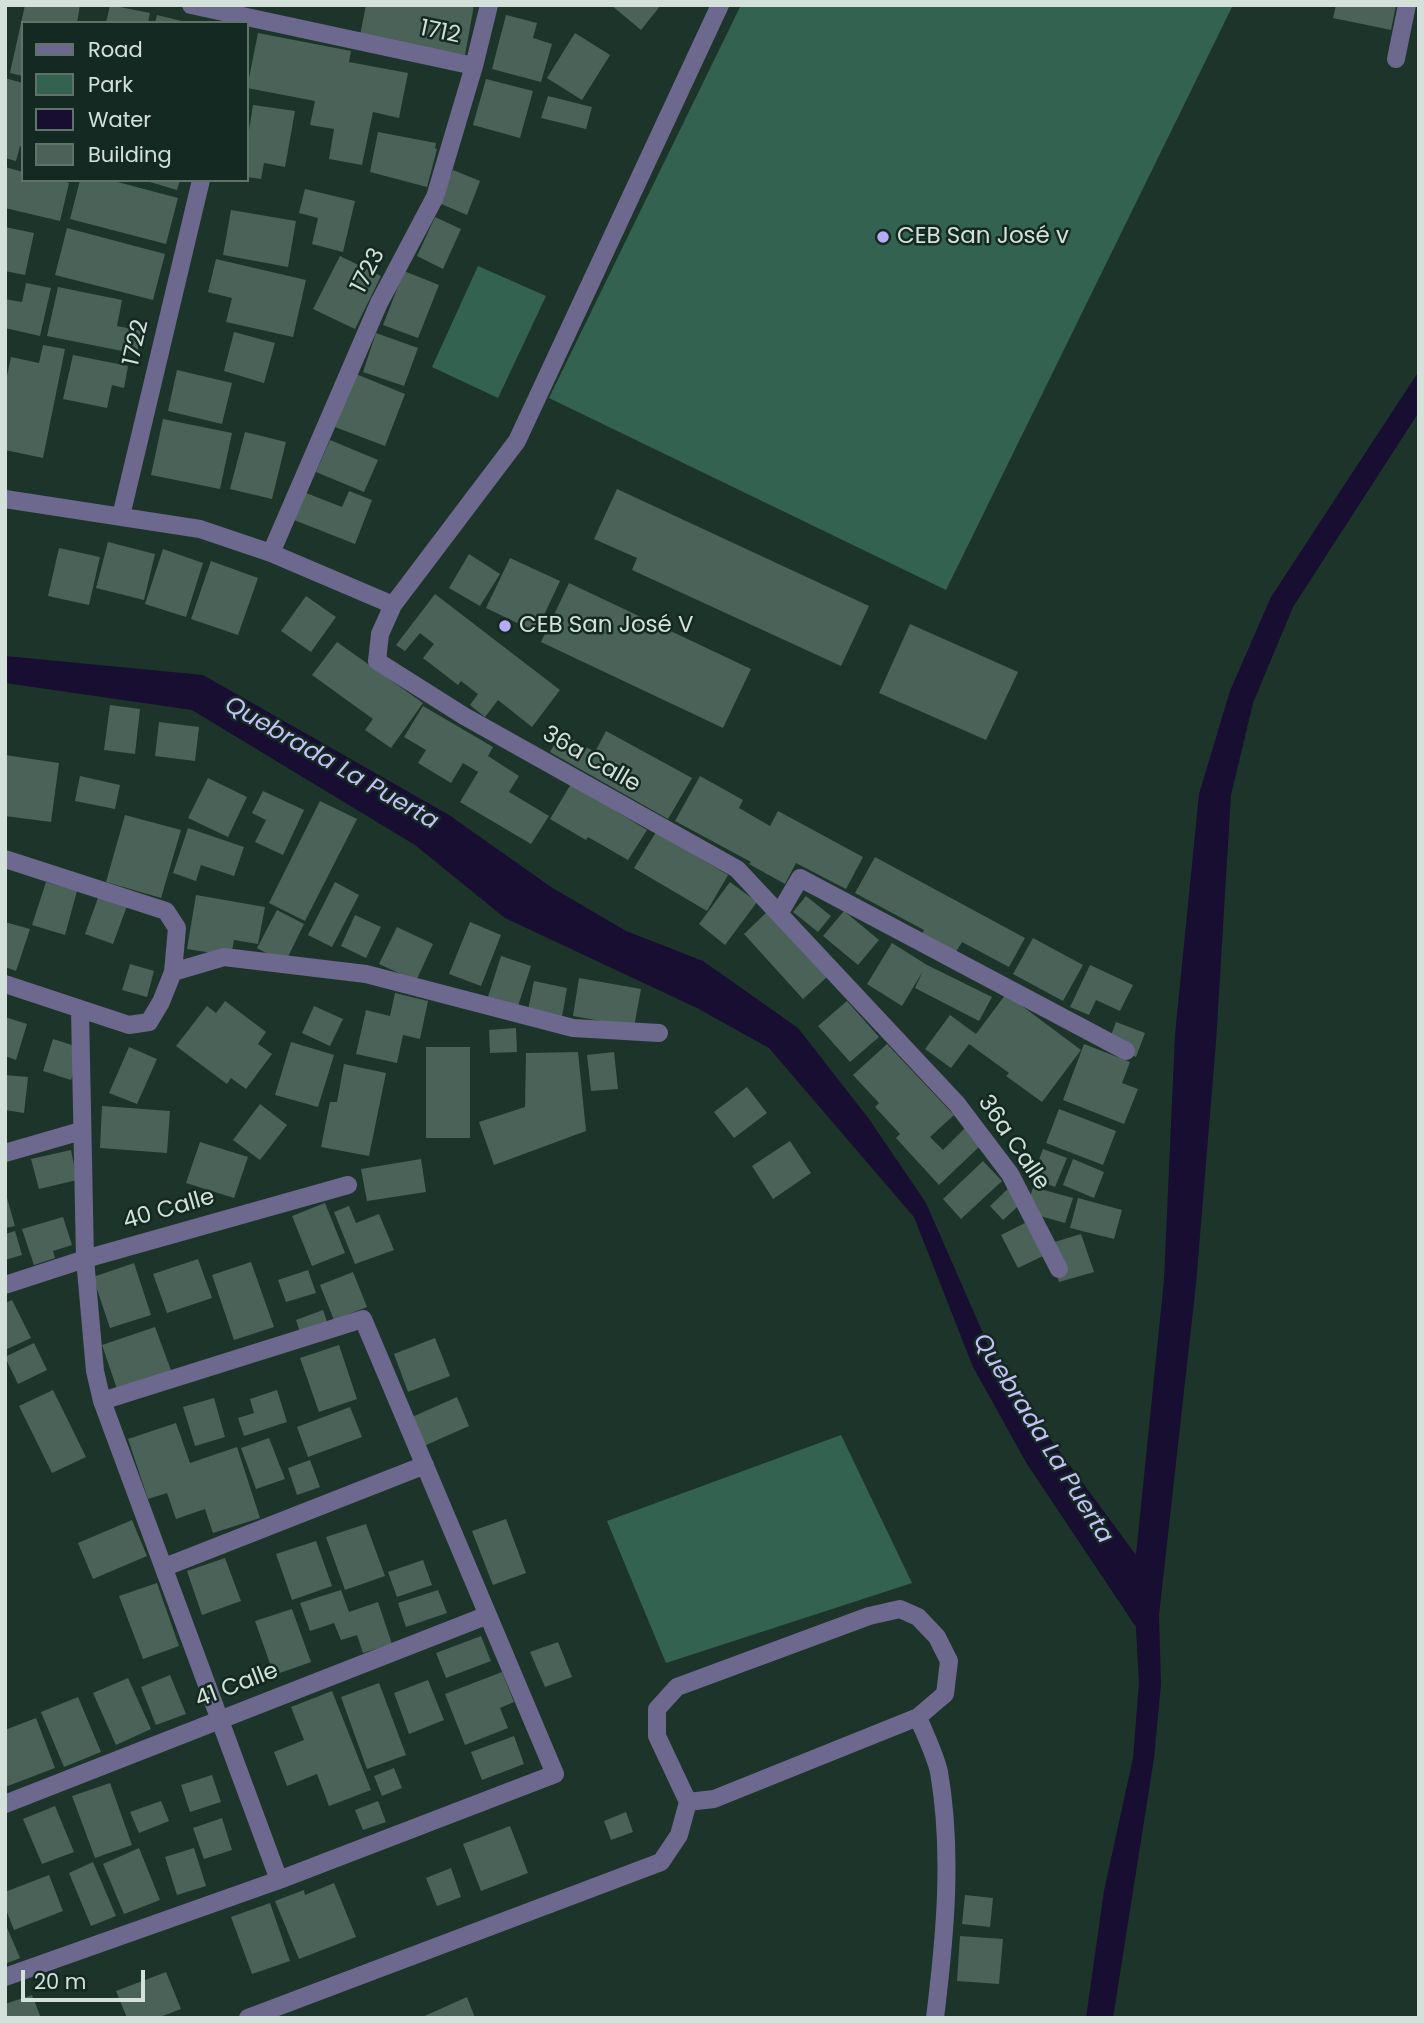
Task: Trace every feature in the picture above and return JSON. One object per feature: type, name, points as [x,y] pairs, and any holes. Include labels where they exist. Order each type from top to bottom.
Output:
[{"type":"street","name":"1712","points":[[191,5],[474,66]]},
{"type":"street","name":"1723","points":[[271,553],[379,303],[435,197],[489,5]]},
{"type":"street","points":[[5,499],[200,529],[271,553],[393,605],[517,441],[720,5]]},
{"type":"street","points":[[1396,59],[1407,5]]},
{"type":"street","name":"1722","points":[[121,516],[201,182]]},
{"type":"street","name":"36a Calle","points":[[393,605],[380,634],[377,661],[464,716],[737,869],[957,1104],[1010,1174],[1059,1269]]},
{"type":"street","points":[[5,859],[166,911],[177,928],[173,972],[161,1002],[149,1022],[129,1025],[5,984]]},
{"type":"street","points":[[779,914],[800,877],[1126,1051]]},
{"type":"street","points":[[173,972],[224,957],[366,974],[573,1028],[659,1032]]},
{"type":"street","points":[[80,1010],[85,1259],[95,1371],[102,1401],[279,1880]]},
{"type":"street","points":[[5,1153],[82,1131]]},
{"type":"street","name":"40 Calle","points":[[5,1285],[85,1259],[348,1185]]},
{"type":"street","points":[[5,1977],[279,1880],[555,1774],[363,1319],[102,1401]]},
{"type":"street","points":[[165,1567],[425,1465]]},
{"type":"street","points":[[248,2018],[661,1862],[679,1835],[688,1802],[657,1736],[657,1709],[677,1687],[869,1616],[900,1609],[918,1617],[936,1637],[948,1661],[944,1694],[918,1717],[714,1799],[688,1802]]},
{"type":"street","name":"41 Calle","points":[[5,1804],[488,1615]]},
{"type":"street","points":[[918,1717],[939,1770],[947,1853],[944,1947],[935,2018]]},
{"type":"green space","points":[[741,5],[1232,7],[946,590],[549,398]]},
{"type":"green space","points":[[478,266],[546,296],[498,398],[432,367]]},
{"type":"green space","points":[[841,1435],[912,1583],[666,1663],[607,1521]]},
{"type":"water","name":"Quebrada La Puerta","points":[[1419,371],[1419,412],[1293,607],[1253,703],[1231,795],[1216,1042],[1196,1284],[1159,1615],[1161,1684],[1154,1758],[1113,2018],[1086,2018],[1104,1891],[1133,1758],[1139,1683],[1136,1627],[1027,1464],[973,1367],[914,1217],[769,1048],[697,1008],[505,918],[415,845],[192,710],[5,683],[5,656],[203,675],[449,815],[551,887],[626,931],[703,961],[798,1028],[869,1119],[926,1203],[993,1356],[1136,1555],[1164,1280],[1175,1035],[1199,794],[1230,691],[1271,597]]},
{"type":"building","points":[[25,5],[80,5],[77,21],[21,21]]},
{"type":"building","points":[[110,5],[150,13],[148,21],[106,21]]},
{"type":"building","points":[[366,5],[474,5],[465,55],[360,35]]},
{"type":"building","points":[[611,5],[661,5],[641,30]]},
{"type":"building","points":[[1336,5],[1396,5],[1391,30],[1333,18]]},
{"type":"building","points":[[157,15],[182,21],[156,21]]},
{"type":"building","points":[[506,15],[537,23],[533,38],[552,44],[541,82],[492,69]]},
{"type":"building","points":[[21,23],[21,76],[10,73]]},
{"type":"building","points":[[258,33],[351,51],[349,62],[408,73],[399,118],[373,112],[362,165],[329,159],[334,129],[310,125],[315,101],[248,88]]},
{"type":"building","points":[[575,33],[610,55],[582,100],[547,78]]},
{"type":"building","points":[[5,78],[21,82],[21,146],[16,161],[5,158]]},
{"type":"building","points":[[486,79],[533,91],[520,138],[473,125]]},
{"type":"building","points":[[548,96],[592,107],[586,129],[541,118]]},
{"type":"building","points":[[253,105],[295,111],[285,167],[264,163],[261,179],[248,177],[248,137]]},
{"type":"building","points":[[378,132],[436,143],[437,149],[427,187],[370,172]]},
{"type":"building","points":[[5,167],[21,171],[21,182],[69,183],[60,221],[5,208]]},
{"type":"building","points":[[453,170],[480,181],[467,215],[439,203]]},
{"type":"building","points":[[79,182],[118,182],[178,198],[166,244],[70,219]]},
{"type":"building","points":[[150,182],[179,182],[177,190]]},
{"type":"building","points":[[305,189],[355,201],[343,252],[312,244],[318,218],[299,213]]},
{"type":"building","points":[[231,210],[296,221],[288,267],[223,255]]},
{"type":"building","points":[[435,217],[461,229],[443,269],[417,256]]},
{"type":"building","points":[[5,227],[34,233],[25,275],[5,271]]},
{"type":"building","points":[[67,228],[165,254],[153,300],[55,275]]},
{"type":"building","points":[[340,256],[381,276],[355,329],[313,309]]},
{"type":"building","points":[[216,259],[306,280],[293,337],[226,322],[232,298],[208,292]]},
{"type":"building","points":[[404,271],[439,285],[418,338],[383,325]]},
{"type":"building","points":[[26,283],[51,288],[40,336],[5,328],[5,299],[22,302]]},
{"type":"building","points":[[58,287],[122,300],[117,326],[142,331],[137,354],[47,336]]},
{"type":"building","points":[[234,332],[275,343],[264,383],[224,371]]},
{"type":"building","points":[[376,333],[418,348],[404,386],[363,372]]},
{"type":"building","points":[[43,345],[65,349],[43,458],[5,450],[5,385],[11,357],[39,363]]},
{"type":"building","points":[[73,355],[128,366],[124,388],[112,385],[107,408],[63,399]]},
{"type":"building","points":[[177,370],[232,383],[222,424],[168,411]]},
{"type":"building","points":[[356,374],[405,394],[385,446],[335,427]]},
{"type":"building","points":[[163,419],[232,433],[220,489],[151,475]]},
{"type":"building","points":[[245,432],[286,442],[272,499],[230,489]]},
{"type":"building","points":[[330,440],[378,460],[364,492],[316,472]]},
{"type":"building","points":[[617,489],[869,606],[841,666],[632,570],[637,558],[594,539]]},
{"type":"building","points":[[349,491],[372,500],[355,544],[294,520],[306,493],[342,507]]},
{"type":"building","points":[[108,542],[155,554],[144,600],[96,588]]},
{"type":"building","points":[[59,548],[100,557],[89,605],[48,596]]},
{"type":"building","points":[[163,549],[203,563],[186,617],[145,604]]},
{"type":"building","points":[[469,554],[500,574],[480,606],[449,588]]},
{"type":"building","points":[[510,558],[560,581],[536,632],[486,608]]},
{"type":"building","points":[[211,561],[258,578],[238,635],[191,619]]},
{"type":"building","points":[[569,583],[751,669],[723,728],[541,642]]},
{"type":"building","points":[[435,594],[560,690],[532,727],[498,700],[485,717],[470,705],[478,694],[461,681],[458,685],[423,658],[434,644],[420,633],[405,651],[396,645]]},
{"type":"building","points":[[306,596],[336,617],[311,652],[281,631]]},
{"type":"building","points":[[910,624],[1018,672],[986,740],[879,693]]},
{"type":"building","points":[[337,642],[423,703],[391,748],[365,730],[373,719],[312,675]]},
{"type":"building","points":[[110,705],[140,709],[135,754],[104,750]]},
{"type":"building","points":[[423,706],[493,747],[488,756],[519,776],[509,792],[549,816],[531,844],[460,802],[478,772],[463,763],[451,783],[418,763],[426,750],[404,737]]},
{"type":"building","points":[[159,722],[199,727],[195,761],[155,756]]},
{"type":"building","points":[[606,731],[692,778],[668,819],[550,752],[561,733],[595,752]]},
{"type":"building","points":[[5,755],[59,763],[51,822],[5,816]]},
{"type":"building","points":[[80,776],[120,785],[115,809],[75,801]]},
{"type":"building","points":[[700,776],[743,800],[739,808],[770,826],[778,811],[863,857],[846,889],[796,863],[785,884],[749,864],[751,862],[675,821]]},
{"type":"building","points":[[208,778],[247,797],[228,837],[188,818]]},
{"type":"building","points":[[571,784],[647,830],[628,860],[550,819]]},
{"type":"building","points":[[263,791],[304,810],[283,855],[255,842],[266,820],[252,813]]},
{"type":"building","points":[[320,801],[357,819],[305,921],[269,903]]},
{"type":"building","points":[[125,815],[181,830],[161,898],[106,882]]},
{"type":"building","points":[[188,828],[244,847],[234,876],[201,865],[196,881],[173,873]]},
{"type":"building","points":[[656,832],[728,875],[707,911],[634,868]]},
{"type":"building","points":[[875,857],[1025,938],[1009,967],[962,942],[953,957],[920,939],[924,930],[855,893]]},
{"type":"building","points":[[46,882],[77,891],[65,935],[32,925]]},
{"type":"building","points":[[335,882],[359,895],[332,947],[308,935]]},
{"type":"building","points":[[730,882],[757,902],[725,945],[699,924]]},
{"type":"building","points":[[99,895],[127,906],[113,944],[85,934]]},
{"type":"building","points":[[196,895],[265,907],[258,944],[234,940],[231,956],[187,949]]},
{"type":"building","points":[[806,896],[831,916],[818,932],[793,912]]},
{"type":"building","points":[[277,910],[304,924],[285,963],[257,948]]},
{"type":"building","points":[[768,911],[827,977],[803,999],[744,934]]},
{"type":"building","points":[[844,911],[879,940],[858,965],[823,936]]},
{"type":"building","points":[[355,915],[381,927],[366,958],[341,946]]},
{"type":"building","points":[[5,922],[30,929],[16,971],[5,967]]},
{"type":"building","points":[[470,922],[501,935],[481,986],[449,974]]},
{"type":"building","points":[[397,927],[433,944],[416,981],[379,964]]},
{"type":"building","points":[[1033,938],[1083,965],[1063,1001],[1013,974]]},
{"type":"building","points":[[892,943],[927,965],[992,997],[979,1021],[915,988],[923,971],[902,1006],[867,984]]},
{"type":"building","points":[[501,956],[531,966],[518,1006],[488,997]]},
{"type":"building","points":[[130,964],[154,971],[147,997],[122,990]]},
{"type":"building","points":[[1090,965],[1133,985],[1120,1011],[1096,1000],[1089,1015],[1070,1007]]},
{"type":"building","points":[[579,978],[641,989],[634,1027],[573,1016]]},
{"type":"building","points":[[534,981],[567,988],[562,1017],[528,1010]]},
{"type":"building","points":[[395,993],[428,1001],[420,1039],[403,1035],[397,1063],[356,1054],[366,1010],[390,1016]]},
{"type":"building","points":[[1006,994],[1081,1050],[1042,1102],[1006,1076],[1009,1073],[969,1044],[951,1068],[925,1049],[950,1015],[976,1034]]},
{"type":"building","points":[[225,1001],[266,1032],[258,1044],[272,1054],[246,1089],[231,1078],[227,1084],[176,1046],[207,1006],[216,1013]]},
{"type":"building","points":[[847,1001],[879,1037],[850,1062],[818,1026]]},
{"type":"building","points":[[314,1006],[343,1019],[330,1046],[302,1033]]},
{"type":"building","points":[[5,1017],[27,1024],[16,1060],[5,1056]]},
{"type":"building","points":[[1116,1022],[1145,1033],[1136,1057],[1107,1046]]},
{"type":"building","points":[[516,1028],[517,1052],[490,1053],[489,1030]]},
{"type":"building","points":[[53,1039],[81,1048],[71,1080],[43,1071]]},
{"type":"building","points":[[291,1042],[334,1055],[318,1107],[275,1095]]},
{"type":"building","points":[[887,1044],[954,1115],[930,1137],[943,1150],[965,1128],[981,1145],[939,1185],[896,1138],[900,1134],[875,1107],[879,1103],[853,1075]]},
{"type":"building","points":[[1084,1044],[1130,1062],[1122,1083],[1138,1089],[1124,1124],[1063,1100]]},
{"type":"building","points":[[129,1047],[157,1059],[137,1104],[109,1093]]},
{"type":"building","points":[[426,1047],[470,1047],[470,1138],[426,1138]]},
{"type":"building","points":[[578,1052],[586,1131],[494,1165],[479,1122],[525,1107],[526,1053]]},
{"type":"building","points":[[614,1052],[618,1089],[591,1091],[587,1055]]},
{"type":"building","points":[[344,1064],[386,1073],[369,1156],[321,1147],[330,1102],[337,1102]]},
{"type":"building","points":[[5,1075],[28,1077],[24,1113],[5,1110]]},
{"type":"building","points":[[747,1087],[767,1113],[734,1138],[714,1112]]},
{"type":"building","points":[[260,1104],[287,1125],[260,1160],[233,1140]]},
{"type":"building","points":[[102,1106],[170,1111],[167,1153],[100,1148]]},
{"type":"building","points":[[1059,1109],[1116,1131],[1103,1165],[1046,1143]]},
{"type":"building","points":[[790,1141],[811,1173],[773,1199],[752,1166]]},
{"type":"building","points":[[200,1142],[248,1157],[234,1198],[186,1183]]},
{"type":"building","points":[[1043,1149],[1067,1158],[1055,1187],[1032,1178]]},
{"type":"building","points":[[71,1150],[77,1180],[39,1189],[31,1159]]},
{"type":"building","points":[[421,1159],[426,1192],[367,1201],[361,1169]]},
{"type":"building","points":[[1073,1159],[1104,1172],[1094,1198],[1063,1185]]},
{"type":"building","points":[[983,1161],[1002,1181],[961,1219],[943,1199]]},
{"type":"building","points":[[1012,1185],[1026,1199],[1003,1220],[990,1206]]},
{"type":"building","points":[[1033,1187],[1073,1198],[1065,1223],[1026,1212]]},
{"type":"building","points":[[5,1191],[15,1226],[5,1228]]},
{"type":"building","points":[[1078,1198],[1122,1210],[1114,1239],[1070,1228]]},
{"type":"building","points":[[325,1203],[345,1253],[312,1266],[292,1216]]},
{"type":"building","points":[[349,1206],[356,1223],[379,1214],[394,1250],[355,1264],[334,1212]]},
{"type":"building","points":[[63,1217],[72,1245],[53,1251],[55,1258],[34,1265],[22,1229]]},
{"type":"building","points":[[1025,1223],[1043,1256],[1018,1268],[1001,1235]]},
{"type":"building","points":[[15,1231],[22,1255],[5,1260],[5,1234]]},
{"type":"building","points":[[1081,1234],[1094,1272],[1059,1282],[1048,1244]]},
{"type":"building","points":[[198,1259],[212,1298],[167,1313],[153,1274]]},
{"type":"building","points":[[251,1262],[274,1327],[234,1340],[212,1275]]},
{"type":"building","points":[[134,1263],[151,1315],[110,1328],[93,1277]]},
{"type":"building","points":[[308,1270],[316,1293],[286,1302],[278,1280]]},
{"type":"building","points":[[353,1272],[367,1307],[334,1320],[320,1285]]},
{"type":"building","points":[[12,1300],[31,1338],[5,1350],[5,1303]]},
{"type":"building","points":[[323,1310],[330,1331],[303,1341],[296,1320]]},
{"type":"building","points":[[155,1327],[172,1373],[118,1392],[102,1345]]},
{"type":"building","points":[[435,1338],[450,1376],[408,1392],[394,1354]]},
{"type":"building","points":[[34,1343],[47,1370],[18,1384],[5,1357]]},
{"type":"building","points":[[339,1345],[357,1399],[319,1412],[300,1358]]},
{"type":"building","points":[[53,1390],[86,1457],[52,1473],[19,1406]]},
{"type":"building","points":[[277,1390],[287,1422],[244,1436],[238,1418],[254,1413],[250,1399]]},
{"type":"building","points":[[457,1397],[469,1426],[424,1446],[412,1417]]},
{"type":"building","points":[[214,1398],[225,1437],[195,1446],[183,1407]]},
{"type":"building","points":[[350,1407],[362,1437],[308,1457],[297,1427]]},
{"type":"building","points":[[176,1423],[190,1463],[237,1447],[260,1518],[213,1533],[205,1509],[176,1519],[167,1493],[148,1499],[128,1439]]},
{"type":"building","points":[[269,1438],[285,1479],[256,1489],[241,1448]]},
{"type":"building","points":[[310,1460],[320,1487],[297,1495],[288,1468]]},
{"type":"building","points":[[506,1519],[526,1573],[493,1585],[472,1531]]},
{"type":"building","points":[[132,1520],[147,1556],[93,1579],[78,1543]]},
{"type":"building","points":[[366,1524],[385,1576],[345,1590],[326,1537]]},
{"type":"building","points":[[316,1541],[332,1586],[292,1600],[276,1554]]},
{"type":"building","points":[[225,1558],[241,1601],[202,1615],[187,1571]]},
{"type":"building","points":[[423,1560],[432,1585],[397,1597],[388,1572]]},
{"type":"building","points":[[157,1583],[179,1646],[143,1659],[119,1596]]},
{"type":"building","points":[[341,1590],[349,1612],[378,1602],[392,1644],[363,1653],[357,1635],[341,1640],[334,1623],[310,1631],[300,1603]]},
{"type":"building","points":[[438,1590],[447,1613],[406,1627],[398,1603]]},
{"type":"building","points":[[292,1609],[311,1662],[274,1675],[255,1621]]},
{"type":"building","points":[[481,1636],[491,1661],[446,1678],[436,1653]]},
{"type":"building","points":[[558,1642],[572,1677],[545,1687],[530,1652]]},
{"type":"building","points":[[502,1672],[514,1702],[500,1708],[508,1728],[465,1745],[445,1694]]},
{"type":"building","points":[[170,1675],[186,1714],[156,1725],[141,1687]]},
{"type":"building","points":[[128,1678],[151,1729],[116,1745],[93,1693]]},
{"type":"building","points":[[428,1680],[444,1720],[409,1734],[394,1693]]},
{"type":"building","points":[[379,1683],[406,1755],[367,1769],[341,1697]]},
{"type":"building","points":[[332,1691],[371,1790],[329,1806],[317,1774],[287,1786],[274,1752],[304,1740],[291,1707]]},
{"type":"building","points":[[78,1697],[101,1752],[64,1767],[41,1712]]},
{"type":"building","points":[[36,1718],[55,1768],[5,1787],[5,1730]]},
{"type":"building","points":[[514,1736],[524,1764],[482,1780],[471,1752]]},
{"type":"building","points":[[394,1768],[402,1788],[382,1796],[374,1776]]},
{"type":"building","points":[[212,1775],[221,1802],[190,1812],[181,1785]]},
{"type":"building","points":[[110,1783],[132,1845],[95,1858],[72,1796]]},
{"type":"building","points":[[161,1801],[169,1821],[139,1833],[130,1812]]},
{"type":"building","points":[[378,1801],[386,1822],[363,1830],[355,1810]]},
{"type":"building","points":[[55,1806],[74,1852],[42,1864],[23,1819]]},
{"type":"building","points":[[626,1812],[633,1832],[611,1840],[604,1821]]},
{"type":"building","points":[[222,1818],[232,1850],[204,1859],[193,1828]]},
{"type":"building","points":[[510,1826],[528,1873],[481,1891],[463,1844]]},
{"type":"building","points":[[139,1848],[160,1900],[124,1914],[103,1864]]},
{"type":"building","points":[[194,1848],[206,1886],[177,1895],[165,1857]]},
{"type":"building","points":[[93,1862],[116,1916],[91,1926],[69,1873]]},
{"type":"building","points":[[451,1868],[461,1897],[437,1906],[426,1878]]},
{"type":"building","points":[[49,1875],[63,1911],[14,1930],[5,1907],[5,1892]]},
{"type":"building","points":[[334,1883],[356,1937],[299,1959],[275,1901],[304,1890],[305,1895]]},
{"type":"building","points":[[965,1895],[993,1898],[990,1927],[962,1924]]},
{"type":"building","points":[[270,1903],[290,1961],[252,1974],[231,1917]]},
{"type":"building","points":[[5,1923],[20,1958],[5,1964]]},
{"type":"building","points":[[960,1936],[1003,1939],[999,1984],[957,1981]]},
{"type":"building","points":[[166,1972],[181,2009],[157,2018],[127,2018],[116,1991]]},
{"type":"building","points":[[32,1995],[41,2018],[5,2018],[5,2004]]},
{"type":"building","points":[[467,1997],[475,2018],[420,2018]]},
{"type":"place","name":"CEB San José v","points":[[883,237]]},
{"type":"place","name":"CEB San José V","points":[[505,626]]}]
